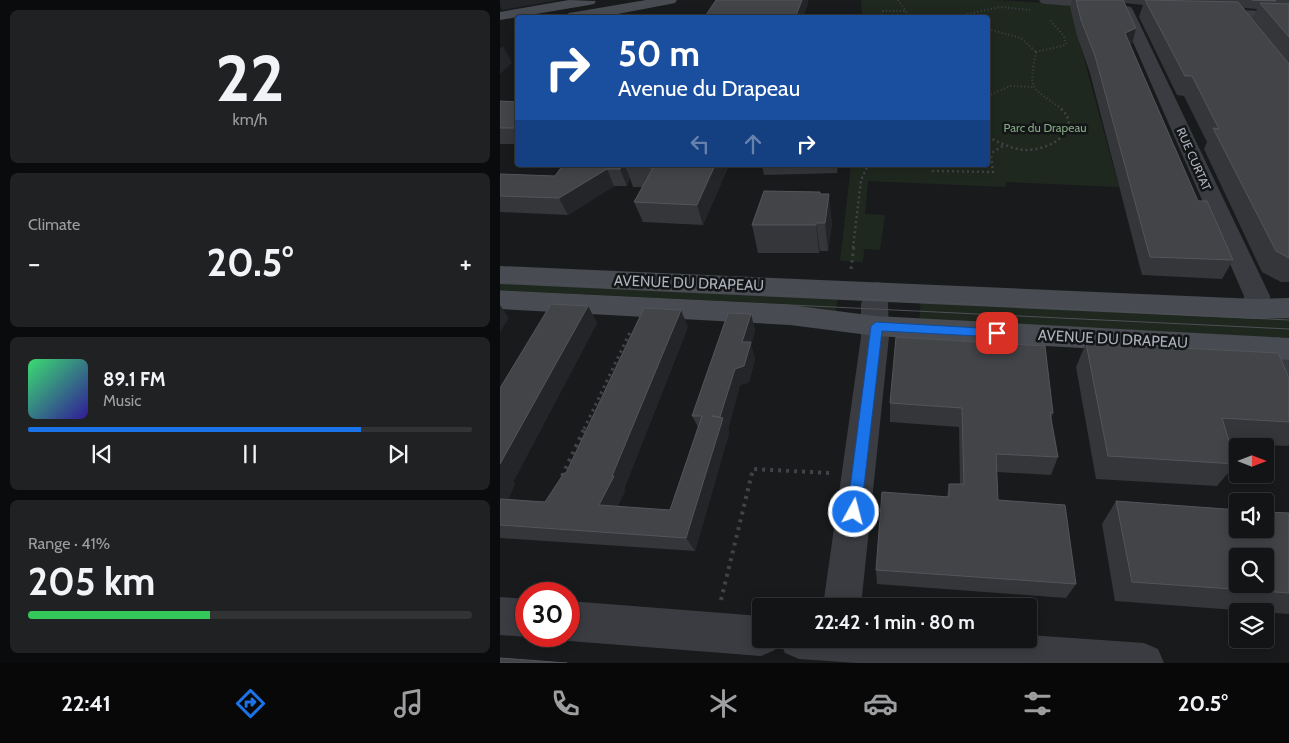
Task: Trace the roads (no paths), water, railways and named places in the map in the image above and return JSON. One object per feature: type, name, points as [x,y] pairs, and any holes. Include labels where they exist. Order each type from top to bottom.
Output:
[{"type":"main road","points":[[500,16],[592,0]]},
{"type":"main road","points":[[585,15],[670,0]]},
{"type":"main road","points":[[500,29],[515,26]]},
{"type":"main road","name":"AVENUE DU DRAPEAU","points":[[500,275],[684,284],[845,289],[1256,309],[1289,308]]},
{"type":"main road","name":"AVENUE DU DRAPEAU","points":[[500,300],[790,315],[876,326],[1283,349]]},
{"type":"street","points":[[1046,0],[1099,2]]},
{"type":"street","name":"RUE CURTAT","points":[[1099,2],[1133,10],[1256,296],[1256,309]]},
{"type":"street","points":[[1202,10],[1236,14],[1289,16]]},
{"type":"street","points":[[1236,14],[1250,31]]},
{"type":"street","points":[[844,598],[876,326],[873,309],[877,292]]},
{"type":"street","points":[[1283,349],[1289,374]]},
{"type":"street","points":[[500,616],[515,617]]},
{"type":"street","points":[[580,622],[752,635]]},
{"type":"street","points":[[968,648],[1144,663]]},
{"type":"tram line","points":[[500,281],[1289,320]]},
{"type":"tram line","points":[[500,291],[1289,329]]},
{"type":"park label","name":"Parc du Drapeau","points":[[1045,127]]}]
